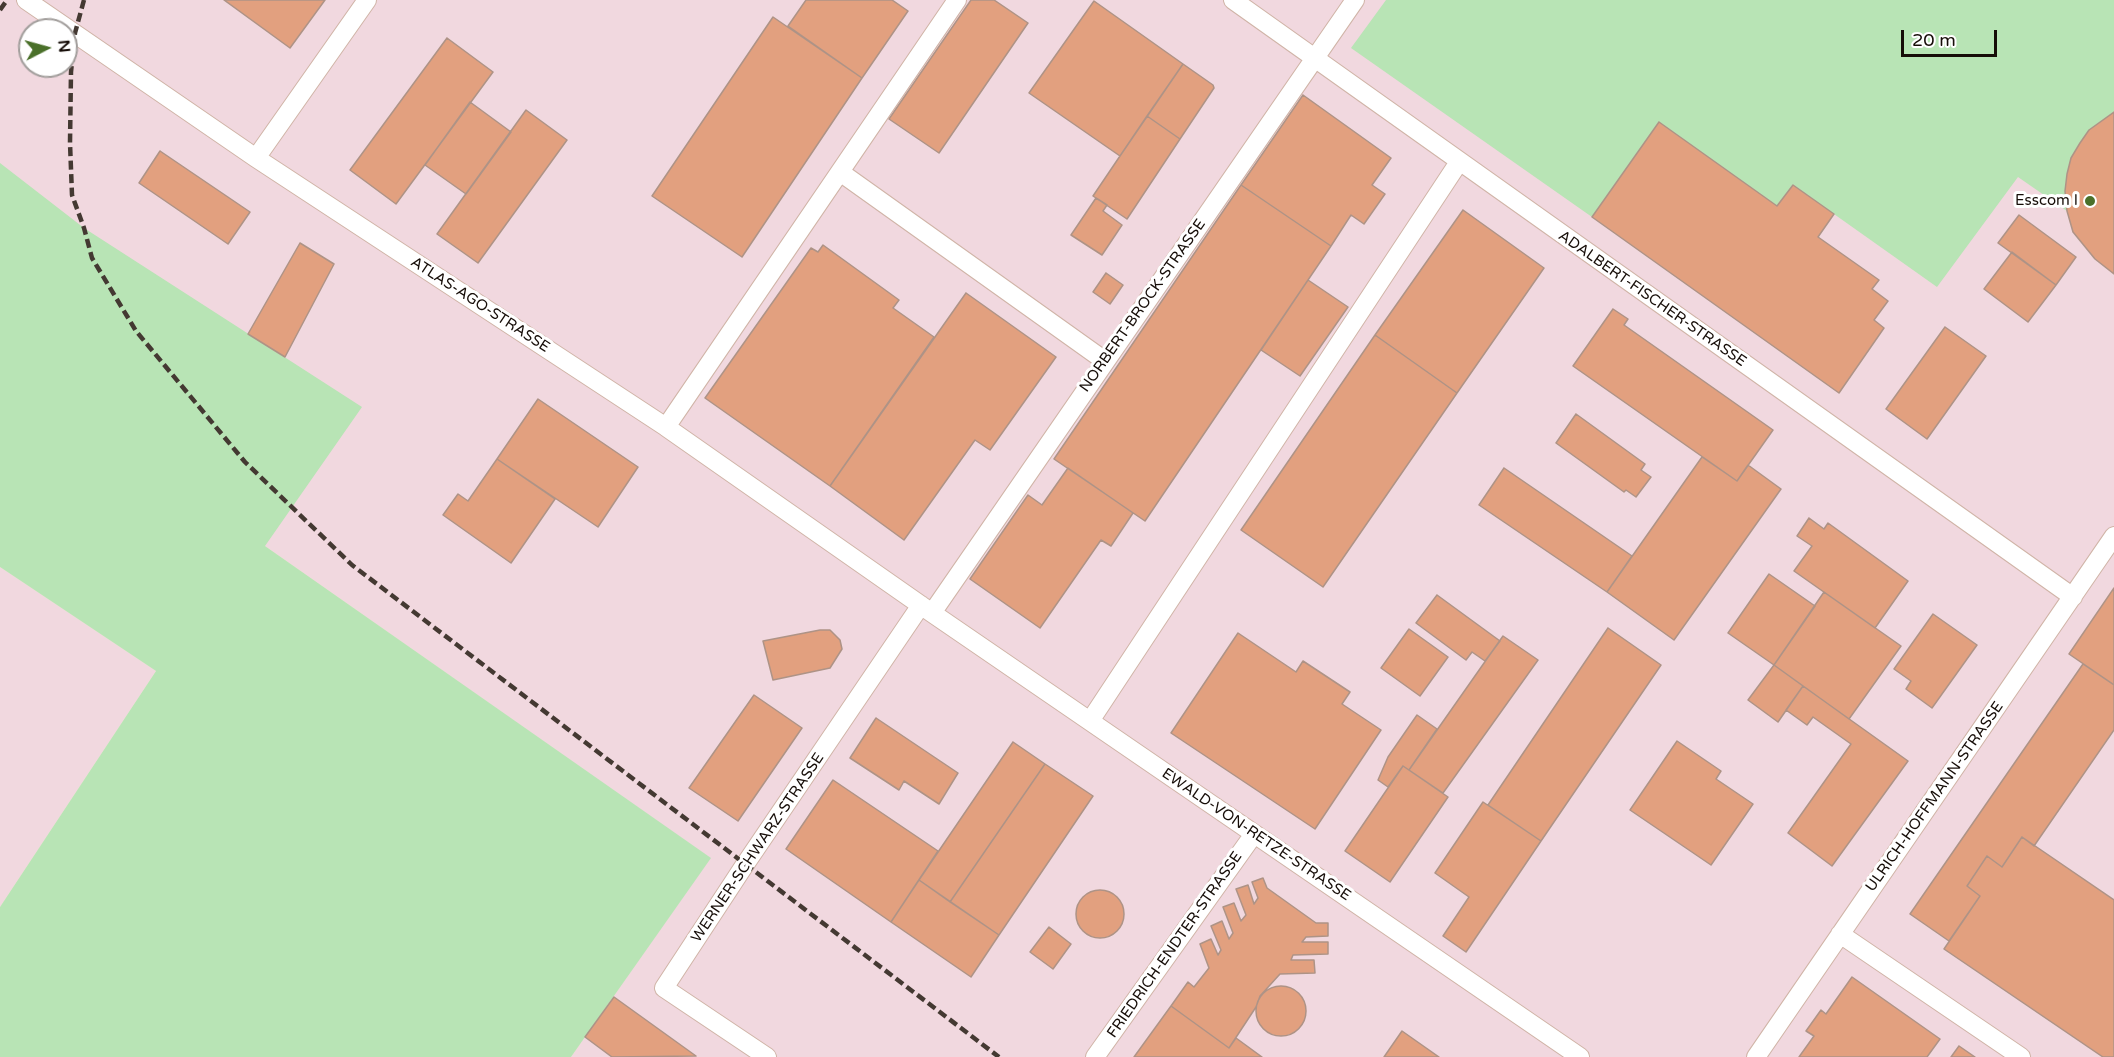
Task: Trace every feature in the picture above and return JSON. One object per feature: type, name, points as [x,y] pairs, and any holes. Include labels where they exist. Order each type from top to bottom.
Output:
[{"type":"lane","name":"ATLAS-AGO-STRASSE","points":[[26,0],[256,158],[666,427],[927,609]]},
{"type":"lane","points":[[256,158],[367,0]]},
{"type":"lane","points":[[666,427],[957,0]]},
{"type":"lane","name":"ADALBERT-FISCHER-STRASSE","points":[[1233,0],[2073,597]]},
{"type":"lane","name":"NORBERT-BROCK-STRASSE","points":[[927,609],[1105,362],[1354,0]]},
{"type":"lane","points":[[1090,721],[1459,162]]},
{"type":"lane","points":[[840,172],[1105,362]]},
{"type":"lane","name":"ULRICH-HOFFMANN-STRASSE","points":[[1756,1057],[2114,536]]},
{"type":"lane","name":"EWALD-VON-RETZE-STRASSE","points":[[927,609],[1580,1057]]},
{"type":"lane","name":"WERNER-SCHWARZ-STRASSE","points":[[767,1057],[664,988],[746,863],[927,609]]},
{"type":"lane","name":"FRIEDRICH-ENDTER-STRASSE","points":[[1095,1057],[1254,834]]},
{"type":"lane","points":[[1840,934],[2021,1057]]},
{"type":"shaded area","points":[[0,0],[2114,0],[2114,1057],[571,1057],[710,858],[265,546],[0,329]]},
{"type":"shaded area","points":[[0,567],[156,671],[0,907]]},
{"type":"green space","points":[[1386,0],[2114,0],[2114,112],[2089,130],[2071,158],[2065,191],[2067,211],[2018,177],[1937,287],[1793,185],[1777,206],[1659,123],[1592,217],[1351,48]]},
{"type":"green space","points":[[0,163],[84,228],[362,407],[265,546],[711,858],[571,1057],[0,1057],[0,907],[156,671],[0,567]]},
{"type":"building","points":[[224,0],[325,0],[290,48]]},
{"type":"building","points":[[806,0],[892,0],[908,11],[862,78],[788,26]]},
{"type":"building","points":[[971,0],[994,0],[1028,23],[939,153],[889,119]]},
{"type":"building","points":[[1094,1],[1183,64],[1120,156],[1029,93]]},
{"type":"building","points":[[773,17],[862,78],[742,257],[652,196]]},
{"type":"building","points":[[447,38],[493,72],[396,204],[350,170]]},
{"type":"building","points":[[1183,64],[1214,88],[1180,139],[1147,116]]},
{"type":"building","points":[[1303,95],[1391,158],[1372,185],[1385,194],[1364,224],[1351,215],[1331,246],[1241,185]]},
{"type":"building","points":[[470,102],[511,132],[466,194],[425,165]]},
{"type":"building","points":[[526,110],[567,140],[478,263],[437,234]]},
{"type":"building","name":"Esscom I","points":[[2114,112],[2114,274],[2095,259],[2073,232],[2067,211],[2065,191],[2071,158],[2080,143],[2089,130]]},
{"type":"building","points":[[1147,116],[1180,139],[1127,219],[1093,196]]},
{"type":"building","points":[[1659,122],[1777,206],[1793,185],[1834,214],[1818,237],[1879,280],[1872,289],[1888,301],[1874,320],[1884,328],[1839,393],[1592,217]]},
{"type":"building","points":[[160,151],[250,212],[228,244],[139,183]]},
{"type":"building","points":[[1241,185],[1331,246],[1145,521],[1054,459]]},
{"type":"building","points":[[1096,198],[1107,205],[1103,211],[1122,225],[1102,255],[1071,235]]},
{"type":"building","points":[[1463,210],[1544,268],[1457,393],[1375,335]]},
{"type":"building","points":[[2019,215],[2076,257],[2056,285],[1998,243]]},
{"type":"building","points":[[300,243],[334,264],[285,357],[248,334]]},
{"type":"building","points":[[823,245],[899,300],[893,308],[934,337],[830,486],[705,398],[811,248],[818,252]]},
{"type":"building","points":[[2012,252],[2056,285],[2028,322],[1984,289]]},
{"type":"building","points":[[1106,273],[1123,285],[1110,304],[1093,292]]},
{"type":"building","points":[[1308,280],[1348,307],[1300,376],[1261,350]]},
{"type":"building","points":[[966,293],[1056,357],[990,450],[975,440],[904,540],[830,486]]},
{"type":"building","points":[[1613,309],[1628,319],[1624,325],[1773,430],[1737,481],[1573,366]]},
{"type":"building","points":[[1945,327],[1986,356],[1927,439],[1886,409]]},
{"type":"building","points":[[1375,335],[1457,393],[1323,587],[1241,530]]},
{"type":"building","points":[[538,399],[638,467],[598,527],[497,459]]},
{"type":"building","points":[[1576,414],[1645,464],[1641,470],[1651,477],[1636,497],[1626,490],[1624,492],[1556,443]]},
{"type":"building","points":[[1702,457],[1737,481],[1748,465],[1781,489],[1674,640],[1607,592]]},
{"type":"building","points":[[497,459],[555,499],[511,563],[443,515],[458,494],[468,501]]},
{"type":"building","points":[[1068,468],[1133,513],[1111,546],[1101,540],[1040,628],[970,579],[1028,495],[1042,505]]},
{"type":"building","points":[[1504,468],[1632,556],[1607,592],[1479,505]]},
{"type":"building","points":[[1809,518],[1824,529],[1828,523],[1908,581],[1875,628],[1794,571],[1812,546],[1797,536]]},
{"type":"building","points":[[1769,574],[1815,606],[1774,665],[1728,633]]},
{"type":"building","points":[[2114,588],[2114,685],[2069,654]]},
{"type":"building","points":[[1824,592],[1901,646],[1849,719],[1774,665]]},
{"type":"building","points":[[1437,595],[1500,641],[1485,661],[1472,652],[1466,660],[1416,623]]},
{"type":"building","points":[[1933,614],[1977,645],[1932,708],[1906,689],[1911,681],[1894,669]]},
{"type":"building","points":[[1608,628],[1661,665],[1541,841],[1488,805]]},
{"type":"building","points":[[1409,629],[1448,657],[1420,696],[1381,668]]},
{"type":"building","points":[[830,630],[840,640],[842,649],[830,668],[773,680],[763,641]]},
{"type":"building","points":[[1238,633],[1296,672],[1303,661],[1350,692],[1342,704],[1381,730],[1315,829],[1171,733]]},
{"type":"building","points":[[1503,636],[1538,660],[1443,793],[1409,770]]},
{"type":"building","points":[[2083,664],[2114,685],[2114,730],[2034,846],[2022,837],[2002,867],[1987,856],[1967,886],[1980,896],[1949,941],[1910,914]]},
{"type":"building","points":[[1774,665],[1803,686],[1778,722],[1748,700]]},
{"type":"building","points":[[1803,686],[1908,761],[1832,866],[1788,833],[1851,744],[1813,717],[1807,725],[1786,710]]},
{"type":"building","points":[[754,695],[802,728],[738,821],[689,788]]},
{"type":"building","points":[[1417,715],[1437,729],[1409,770],[1403,766],[1388,787],[1378,780],[1388,757]]},
{"type":"building","points":[[876,718],[958,773],[939,804],[904,781],[899,790],[850,758]]},
{"type":"building","points":[[1677,741],[1721,771],[1716,779],[1753,804],[1711,865],[1630,810]]},
{"type":"building","points":[[1013,742],[1045,764],[950,902],[919,880]]},
{"type":"building","points":[[1045,764],[1093,796],[999,935],[950,902]]},
{"type":"building","points":[[1403,766],[1448,797],[1390,882],[1345,851]]},
{"type":"building","points":[[833,780],[938,851],[891,922],[786,849]]},
{"type":"building","points":[[1483,802],[1541,841],[1466,952],[1443,936],[1469,897],[1435,873]]},
{"type":"building","points":[[2022,837],[2114,900],[2114,1057],[2103,1057],[1944,949],[1980,896],[1967,886],[1987,856],[2002,867]]},
{"type":"building","points":[[1263,878],[1267,888],[1316,923],[1328,923],[1328,936],[1306,937],[1302,942],[1328,942],[1328,954],[1293,955],[1291,960],[1314,960],[1315,973],[1280,974],[1260,996],[1256,1007],[1229,1048],[1171,1006],[1188,982],[1194,987],[1209,968],[1200,944],[1211,939],[1218,955],[1221,950],[1211,926],[1222,921],[1229,939],[1233,933],[1223,907],[1234,903],[1241,921],[1246,915],[1236,889],[1248,885],[1254,904],[1258,898],[1252,882]]},
{"type":"building","points":[[919,880],[999,935],[971,977],[891,922]]},
{"type":"building","points":[[1095,890],[1105,890],[1117,897],[1124,909],[1124,919],[1117,931],[1105,938],[1095,938],[1080,927],[1076,919],[1076,909],[1087,894]]},
{"type":"building","points":[[1049,927],[1071,944],[1053,969],[1030,952]]},
{"type":"building","points":[[1852,977],[1940,1039],[1927,1057],[1799,1057],[1814,1036],[1806,1031],[1821,1010],[1826,1014]]},
{"type":"building","points":[[1276,986],[1286,986],[1299,993],[1306,1006],[1306,1016],[1299,1029],[1286,1036],[1276,1036],[1267,1032],[1260,1025],[1256,1016],[1256,1006],[1260,997],[1267,990]]},
{"type":"building","points":[[614,997],[696,1056],[612,1057],[585,1037]]},
{"type":"building","points":[[1171,1006],[1229,1048],[1236,1038],[1262,1057],[1134,1057]]},
{"type":"building","points":[[1402,1031],[1439,1057],[1384,1057]]},
{"type":"building","points":[[1959,1046],[1975,1057],[1951,1057]]},
{"type":"railway","points":[[0,10],[7,0]]},
{"type":"railway","points":[[84,0],[75,33],[71,72],[70,143],[72,195],[92,258],[136,331],[245,462],[352,565],[999,1057]]},
{"type":"place","name":"Esscom I","points":[[2090,201]]}]
